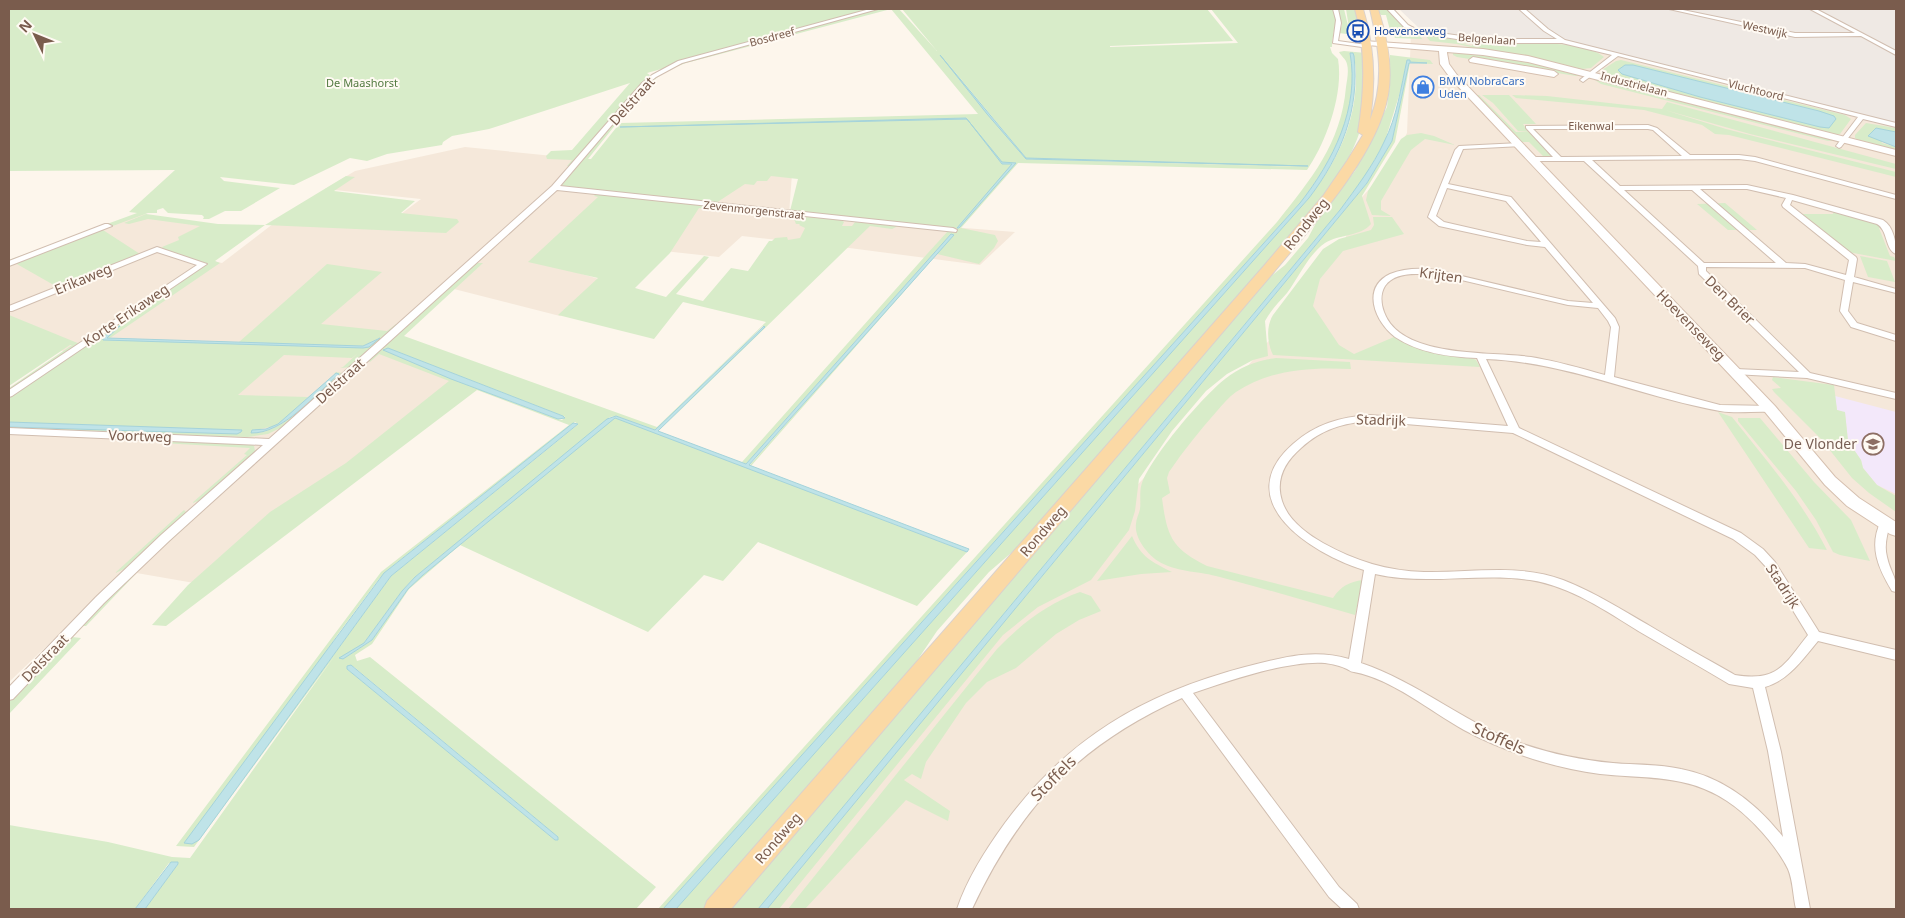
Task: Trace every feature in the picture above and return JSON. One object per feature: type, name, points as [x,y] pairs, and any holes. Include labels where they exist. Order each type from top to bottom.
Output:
[{"type":"main road","name":"Rondweg","points":[[1359,9],[1367,45],[1369,96],[1360,147]]},
{"type":"main road","name":"Rondweg","points":[[716,909],[1307,224],[1342,179],[1374,123],[1382,103],[1384,88],[1383,47],[1374,9]]},
{"type":"main road","name":"Industrielaan","points":[[1367,45],[1445,54],[1583,80],[1842,143],[1896,153]]},
{"type":"main road","name":"Industrielaan","points":[[1445,54],[1502,54],[1591,73],[1842,143],[1896,162]]},
{"type":"main road","name":"Hoevenseweg","points":[[1445,54],[1451,73],[1736,372],[1770,409],[1830,481],[1853,502],[1891,527]]},
{"type":"street","name":"Bosdreef","points":[[669,67],[699,56],[874,9]]},
{"type":"street","points":[[1336,9],[1340,20],[1335,35],[1335,42],[1367,45]]},
{"type":"street","name":"Belgenlaan","points":[[1390,9],[1406,26],[1417,32],[1483,41],[1563,41]]},
{"type":"street","name":"Vluchtoord","points":[[1522,9],[1546,30],[1563,41],[1896,126]]},
{"type":"street","name":"Westwijk","points":[[1672,9],[1795,35],[1860,35]]},
{"type":"street","points":[[1814,9],[1895,52]]},
{"type":"street","points":[[1583,80],[1616,55]]},
{"type":"street","name":"Delstraat","points":[[9,695],[129,572],[555,188],[644,84],[669,67]]},
{"type":"street","points":[[1842,143],[1861,117]]},
{"type":"street","name":"Eikenwal","points":[[1559,159],[1528,127],[1648,127],[1655,129],[1688,158]]},
{"type":"street","points":[[1520,146],[1461,147],[1458,150],[1432,217],[1436,222],[1527,243],[1546,245]]},
{"type":"street","points":[[1532,159],[1739,157],[1896,197]]},
{"type":"street","points":[[1586,159],[1702,265]]},
{"type":"street","points":[[1445,185],[1508,199],[1612,320],[1615,327],[1609,379]]},
{"type":"street","points":[[1693,187],[1783,266]]},
{"type":"street","points":[[1618,188],[1747,187],[1880,222],[1885,225],[1896,252]]},
{"type":"street","name":"Zevenmorgenstraat","points":[[555,188],[953,230]]},
{"type":"street","points":[[1790,197],[1786,206],[1853,259],[1844,312],[1854,325],[1896,338]]},
{"type":"street","points":[[9,264],[108,226]]},
{"type":"street","name":"Erikaweg","points":[[9,309],[157,249]]},
{"type":"street","name":"Korte Erikaweg","points":[[9,394],[203,264],[157,249]]},
{"type":"street","name":"Den Brier","points":[[1807,375],[1702,272],[1702,265],[1805,266],[1896,291]]},
{"type":"street","name":"Krijten","points":[[1598,306],[1568,303],[1436,272],[1415,271],[1395,274],[1386,279],[1379,287],[1377,296],[1381,317],[1388,327],[1403,338],[1432,350],[1534,360],[1722,408],[1770,409]]},
{"type":"street","points":[[1480,356],[1515,430]]},
{"type":"street","points":[[1736,372],[1807,375],[1896,396]]},
{"type":"street","name":"Stadrijk","points":[[1370,418],[1515,430],[1737,536],[1759,552],[1771,565],[1815,636],[1786,670],[1774,679],[1757,683],[1733,680],[1586,595],[1548,580],[1519,574],[1408,575],[1370,569],[1342,558],[1316,544],[1296,529],[1282,514],[1272,487],[1277,472],[1290,451],[1320,427],[1344,420],[1370,418]]},
{"type":"street","name":"Voortweg","points":[[9,431],[271,442]]},
{"type":"street","name":"Hoevenseweg","points":[[1891,527],[1881,536],[1880,552],[1883,566],[1896,588]]},
{"type":"street","points":[[1354,667],[1370,569]]},
{"type":"street","points":[[1815,636],[1896,655]]},
{"type":"street","name":"Stoffels","points":[[964,909],[982,872],[1005,834],[1030,800],[1084,747],[1136,713],[1184,691],[1225,676],[1296,660],[1332,659],[1386,678],[1478,731],[1516,748],[1564,762],[1595,768],[1681,775],[1705,783],[1749,808],[1776,836],[1795,866]]},
{"type":"street","name":"Stoffels","points":[[1757,683],[1762,694],[1789,844],[1803,909]]},
{"type":"street","points":[[1184,691],[1334,892],[1352,909]]},
{"type":"shaded area","points":[[1399,9],[1896,9],[1896,127],[1552,39],[1475,39],[1421,30]]},
{"type":"shaded area","points":[[1411,33],[1477,42],[1560,42],[1896,126],[1896,909],[765,909],[924,695],[1100,525],[1241,374],[1314,287],[1341,249],[1362,197],[1387,170],[1407,133]]},
{"type":"shaded area","points":[[465,147],[573,158],[565,183],[792,174],[789,214],[1015,232],[980,265],[742,236],[719,257],[664,251],[537,261],[599,279],[560,316],[454,289],[400,337],[478,366],[404,421],[200,584],[125,571],[9,682],[9,391],[74,355],[9,331],[9,263],[143,214],[213,227],[165,251],[222,263],[278,220],[401,214],[421,199],[325,189],[355,171]]},
{"type":"shaded area","name":"De Vlonder","points":[[1835,396],[1896,412],[1896,494],[1877,485],[1863,468],[1861,460],[1848,441],[1845,413],[1837,410]]},
{"type":"green space","name":"De Maashorst","points":[[9,9],[891,9],[899,9],[937,51],[902,9],[1207,9],[1233,41],[1110,47],[1238,43],[1211,9],[1334,9],[1335,14],[1332,47],[1330,47],[1332,53],[1338,59],[1339,73],[1336,103],[1320,147],[1307,170],[1018,163],[961,228],[995,235],[998,241],[994,248],[979,264],[937,254],[751,466],[749,466],[953,234],[746,464],[742,462],[948,231],[953,231],[790,211],[798,179],[771,176],[767,181],[757,181],[754,185],[745,184],[716,203],[565,187],[562,185],[645,85],[672,66],[647,73],[651,76],[639,86],[573,166],[567,166],[572,160],[547,159],[546,156],[551,151],[572,150],[630,83],[489,129],[452,136],[443,142],[442,145],[387,154],[367,161],[350,158],[294,185],[220,177],[224,181],[280,188],[241,211],[225,211],[209,219],[203,219],[202,215],[168,213],[163,208],[157,210],[157,213],[148,213],[110,227],[108,225],[9,263],[9,260],[137,213],[129,212],[175,170],[9,171]],"holes":[[[891,9],[978,114],[620,123],[591,159],[588,159],[637,98],[655,79],[667,71],[686,63]],[[941,55],[1026,158],[1307,167],[1026,159]]]},
{"type":"green space","points":[[1338,9],[1344,9],[1350,34],[1346,9],[1355,9],[1358,25],[1354,25],[1354,35],[1339,33],[1342,25]]},
{"type":"green space","points":[[1376,9],[1387,9],[1405,28],[1419,33],[1422,39],[1395,38],[1391,34],[1386,15],[1381,15]]},
{"type":"green space","points":[[1424,34],[1472,43],[1459,43],[1472,46],[1473,43],[1522,42],[1561,44],[1594,51],[1604,57],[1591,68],[1582,69],[1521,55],[1430,41]]},
{"type":"green space","points":[[1339,52],[1366,53],[1363,116],[1361,128],[1352,151],[1319,203],[1026,540],[989,572],[937,631],[904,680],[704,909],[676,909],[1309,198],[1328,171],[1348,128],[1355,97],[1356,80],[1355,63],[1352,53],[1350,54],[1353,74],[1352,94],[1348,114],[1333,152],[1300,203],[663,909],[658,909],[1277,222],[1322,160],[1338,126],[1348,76],[1346,62]]},
{"type":"green space","points":[[1453,52],[1505,56],[1582,75],[1576,76],[1457,57],[1453,55]]},
{"type":"green space","points":[[1390,55],[1430,60],[1433,64],[1410,63],[1395,142],[1362,196],[1371,224],[1361,231],[1331,240],[1319,248],[1265,321],[1268,356],[1253,360],[1227,374],[1206,391],[1172,431],[1139,479],[1135,511],[1129,530],[1091,580],[1038,607],[1003,635],[779,909],[767,909],[1367,183],[1392,141],[1409,64],[1385,141],[1365,177],[1340,210],[758,909],[728,909],[1265,281],[1285,265],[1308,238],[1318,219],[1355,171],[1387,107],[1390,83]]},
{"type":"green space","points":[[1621,60],[1845,115],[1851,119],[1840,134],[1831,134],[1611,77],[1603,73],[1602,70]],"holes":[[[1625,65],[1633,65],[1819,111],[1820,127],[1700,97],[1622,74]]]},
{"type":"green space","points":[[1592,78],[1834,140],[1828,141],[1601,84]]},
{"type":"green space","points":[[1475,95],[1479,95],[1516,132],[1529,131],[1552,155],[1551,157],[1544,157],[1529,142],[1520,142]]},
{"type":"green space","points":[[1482,95],[1509,95],[1536,124],[1523,124],[1528,131],[1518,131],[1493,103]]},
{"type":"green space","points":[[1512,95],[1547,96],[1662,109],[1667,102],[1896,164],[1896,169],[1750,134],[1665,110],[1726,129],[1896,172],[1896,177],[1729,135],[1715,134],[1702,125],[1644,110],[1516,98]]},
{"type":"green space","points":[[1866,123],[1896,128],[1896,132],[1876,128],[1882,143],[1896,147],[1896,152],[1866,144],[1855,138],[1855,135]]},
{"type":"green space","points":[[1421,133],[1455,145],[1425,139],[1411,150],[1381,201],[1381,210],[1391,216],[1372,215],[1366,200],[1368,191],[1401,139],[1407,135]]},
{"type":"green space","points":[[346,176],[355,177],[334,191],[415,201],[401,213],[457,219],[459,222],[446,233],[265,225]]},
{"type":"green space","points":[[596,194],[736,209],[737,213],[699,208],[670,253],[635,288],[666,297],[704,256],[709,257],[676,294],[703,301],[731,268],[748,271],[769,241],[775,238],[787,237],[788,240],[800,238],[805,228],[800,224],[796,224],[794,219],[783,218],[785,214],[841,220],[844,222],[842,226],[852,226],[855,222],[898,226],[892,229],[870,226],[662,428],[765,326],[655,430],[616,416],[610,417],[415,577],[402,591],[364,643],[343,659],[372,640],[408,589],[423,575],[615,417],[967,552],[917,606],[758,542],[723,581],[704,575],[648,632],[460,545],[409,589],[372,644],[355,655],[357,661],[370,657],[656,887],[636,909],[145,909],[178,864],[169,863],[135,909],[9,909],[9,825],[108,842],[172,857],[190,858],[336,654],[194,847],[176,846],[381,572],[569,425],[477,390],[166,626],[152,625],[188,585],[270,512],[346,463],[449,381],[379,354],[370,362],[366,360],[475,263],[483,263],[404,336],[657,427],[766,322],[683,302],[654,339],[558,315],[598,278],[528,262],[598,197],[594,196]],"holes":[[[388,348],[563,416],[565,417],[562,420],[558,419],[452,379],[383,350]],[[575,422],[578,424],[391,576],[199,840],[338,634],[379,579],[390,568]],[[347,666],[354,667],[558,837],[555,840],[347,669]]]},
{"type":"green space","points":[[1725,203],[1757,230],[1728,230],[1697,204]]},
{"type":"green space","points":[[1834,210],[1877,223],[1882,228],[1879,228],[1890,256],[1894,257],[1896,261],[1848,252],[1801,214],[1833,214]]},
{"type":"green space","points":[[146,214],[218,224],[265,225],[215,261],[220,263],[110,338],[106,337],[122,325],[102,339],[367,347],[379,338],[363,346],[239,342],[327,264],[382,272],[321,324],[387,331],[396,324],[397,327],[352,367],[340,368],[343,367],[358,353],[352,358],[284,355],[238,395],[308,397],[278,424],[252,433],[263,432],[275,427],[298,412],[339,374],[334,374],[336,372],[342,373],[286,425],[268,434],[248,437],[9,429],[9,427],[240,433],[241,430],[9,422],[9,396],[206,263],[165,250],[162,247],[179,240],[178,237],[200,226],[148,219],[129,224],[124,223]]},
{"type":"green space","points":[[1373,217],[1392,217],[1404,234],[1343,251],[1320,279],[1313,306],[1339,345],[1354,354],[1394,337],[1408,344],[1472,358],[1476,360],[1480,367],[1273,355],[1268,335],[1269,324],[1273,315],[1323,249],[1339,239],[1371,230],[1374,225]]},
{"type":"green space","points":[[103,230],[140,254],[59,288],[15,263]]},
{"type":"green space","points":[[1860,256],[1887,261],[1895,282],[1868,277]]},
{"type":"green space","points":[[9,315],[80,344],[9,392],[9,388],[72,345],[9,386]]},
{"type":"green space","points":[[1276,358],[1350,362],[1351,369],[1306,369],[1277,374],[1249,384],[1231,396],[1198,433],[1169,472],[1167,478],[1170,493],[1162,498],[1166,522],[1178,547],[1207,566],[1333,598],[1346,585],[1363,580],[1355,615],[1216,576],[1165,565],[1150,554],[1142,545],[1137,534],[1136,522],[1140,509],[1142,483],[1147,472],[1167,443],[1204,399],[1231,375],[1249,365]]},
{"type":"green space","points":[[1773,377],[1834,385],[1837,410],[1845,412],[1848,441],[1861,460],[1863,468],[1877,485],[1896,496],[1896,512],[1852,478],[1821,439],[1774,392],[1772,389],[1781,388],[1772,380]]},
{"type":"green space","points":[[1718,412],[1732,417],[1770,465],[1795,498],[1827,550],[1809,548]]},
{"type":"green space","points":[[1738,418],[1760,418],[1814,482],[1851,520],[1870,561],[1833,552],[1816,520],[1796,491],[1738,421]]},
{"type":"green space","points":[[166,440],[250,443],[254,446],[255,451],[202,500],[192,503],[247,455],[244,454],[250,448],[161,443]]},
{"type":"green space","points":[[184,510],[187,513],[127,568],[115,573]]},
{"type":"green space","points":[[190,523],[149,560],[86,626],[83,626],[72,637],[81,638],[9,714],[9,699],[129,574],[180,526]]},
{"type":"green space","points":[[1132,536],[1143,554],[1172,572],[1141,574],[1097,581]]},
{"type":"green space","points":[[1080,592],[1091,596],[1101,611],[1079,620],[1056,634],[1016,668],[987,682],[966,703],[926,762],[921,779],[912,774],[904,780],[950,811],[948,821],[906,800],[805,909],[788,909],[997,649],[1035,615],[1057,602]]},
{"type":"water","points":[[1350,53],[1353,53],[1354,56],[1355,76],[1351,114],[1346,132],[1330,166],[1309,198],[676,909],[663,909],[1300,203],[1323,170],[1341,133],[1351,94]]},
{"type":"water","points":[[940,55],[1026,158],[1308,166],[1026,159]]},
{"type":"water","points":[[1407,60],[1410,60],[1410,62],[1427,63],[1409,63],[1392,141],[1367,183],[767,909],[758,909],[1340,210],[1380,151],[1398,102]]},
{"type":"water","points":[[1625,65],[1633,65],[1819,111],[1834,116],[1836,119],[1829,128],[1820,127],[1700,97],[1622,74],[1618,70]]},
{"type":"water","points":[[966,118],[967,119],[620,127]]},
{"type":"water","points":[[971,124],[1002,162],[1016,163],[957,228],[1012,164],[1002,164]]},
{"type":"water","points":[[1876,128],[1896,132],[1896,147],[1868,136]]},
{"type":"water","points":[[951,234],[954,235],[749,465],[969,549],[967,552],[615,418],[423,575],[408,589],[372,640],[343,659],[339,658],[364,643],[402,591],[415,577],[607,419],[616,416],[655,430],[764,326],[658,431],[746,464]]},
{"type":"water","points":[[121,325],[107,338],[363,346],[380,338],[369,347],[363,348],[103,340],[103,337]]},
{"type":"water","points":[[388,348],[565,418],[558,419],[451,379],[383,350]]},
{"type":"water","points":[[336,373],[339,374],[287,420],[263,432],[251,433],[252,430],[266,429],[278,424]]},
{"type":"water","points":[[9,422],[242,430],[237,434],[9,427]]},
{"type":"water","points":[[573,423],[578,424],[391,576],[199,840],[192,844],[184,843],[384,573]]},
{"type":"water","points":[[351,665],[558,837],[558,840],[555,840],[347,669],[347,666]]},
{"type":"water","points":[[171,862],[178,862],[178,864],[145,909],[135,909]]},
{"type":"place","name":"Hoevenseweg","points":[[1358,31]]},
{"type":"place","name":"BMW NobraCars Uden","points":[[1423,87]]},
{"type":"place","name":"De Vlonder","points":[[1873,444]]}]
